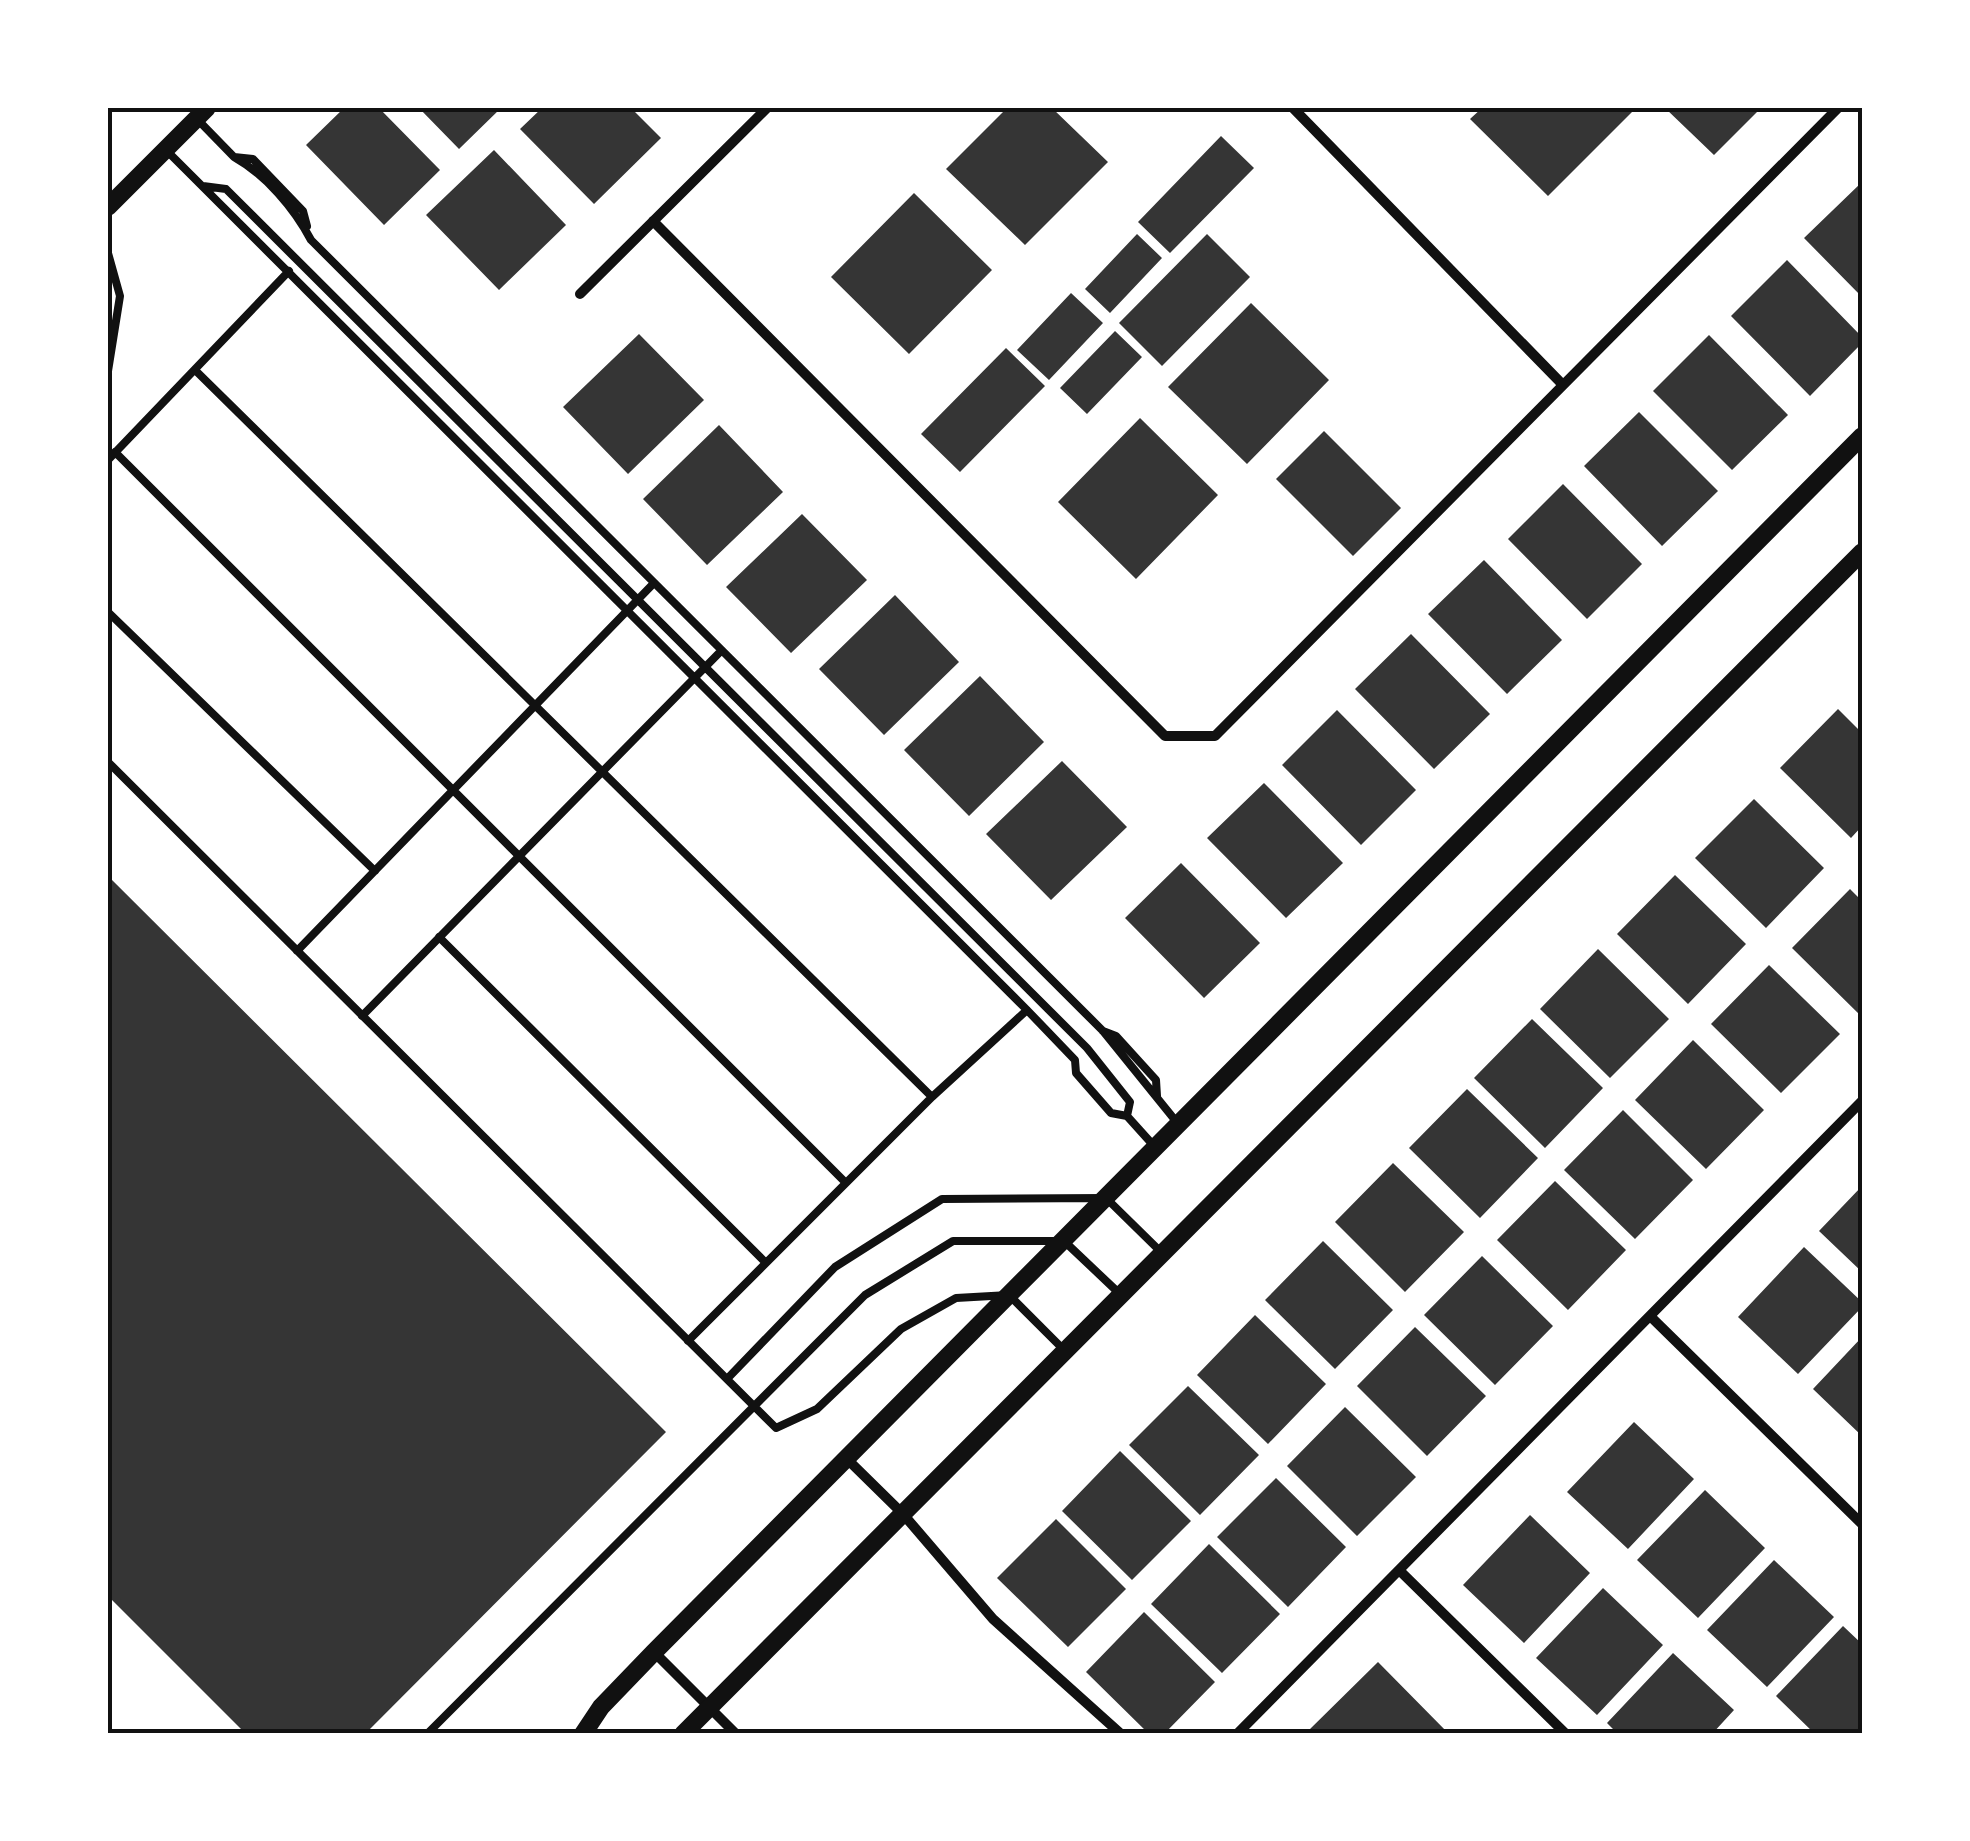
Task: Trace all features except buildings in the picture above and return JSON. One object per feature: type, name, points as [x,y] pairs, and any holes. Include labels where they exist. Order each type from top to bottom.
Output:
[{"type":"street","points":[[580,294],[767,108]]},
{"type":"street","points":[[1293,108],[1563,385]]},
{"type":"street","points":[[653,221],[1165,736],[1215,736],[1838,108]]},
{"type":"street","points":[[108,208],[202,113]]},
{"type":"street","points":[[584,1734],[600,1707],[654,1652],[1862,436]]},
{"type":"street","points":[[684,1734],[1862,552]]},
{"type":"street","points":[[1237,1734],[1862,1101]]},
{"type":"street","points":[[1650,1316],[1862,1524]]},
{"type":"street","points":[[847,1459],[902,1514],[994,1619],[1121,1734]]},
{"type":"street","points":[[1399,1570],[1566,1734]]},
{"type":"street","points":[[654,1652],[736,1734]]},
{"type":"lane","points":[[202,113],[234,157],[253,159],[303,211],[310,240],[1103,1031],[1116,1036],[1156,1080],[1157,1098],[1179,1125]]},
{"type":"lane","points":[[165,149],[1027,1010],[1075,1060],[1076,1073],[1111,1113],[1127,1116],[1156,1148]]},
{"type":"lane","points":[[204,186],[226,190],[1087,1048],[1130,1102],[1127,1116]]},
{"type":"lane","points":[[261,243],[270,234]]},
{"type":"lane","points":[[108,253],[120,296],[108,371]]},
{"type":"lane","points":[[108,460],[290,270]]},
{"type":"lane","points":[[195,370],[932,1096]]},
{"type":"lane","points":[[115,452],[846,1183]]},
{"type":"lane","points":[[297,950],[653,584]]},
{"type":"lane","points":[[108,612],[375,871]]},
{"type":"lane","points":[[362,1016],[720,652]]},
{"type":"lane","points":[[108,762],[776,1428],[817,1409],[901,1329],[956,1298],[1009,1296],[1065,1351]]},
{"type":"lane","points":[[439,937],[766,1263]]},
{"type":"lane","points":[[688,1341],[932,1096],[1027,1010]]},
{"type":"lane","points":[[1075,1060],[1087,1048]]},
{"type":"lane","points":[[727,1379],[836,1267],[942,1199],[1106,1198],[1162,1253]]},
{"type":"lane","points":[[428,1734],[865,1295],[953,1240],[1064,1241],[1121,1294]]}]
